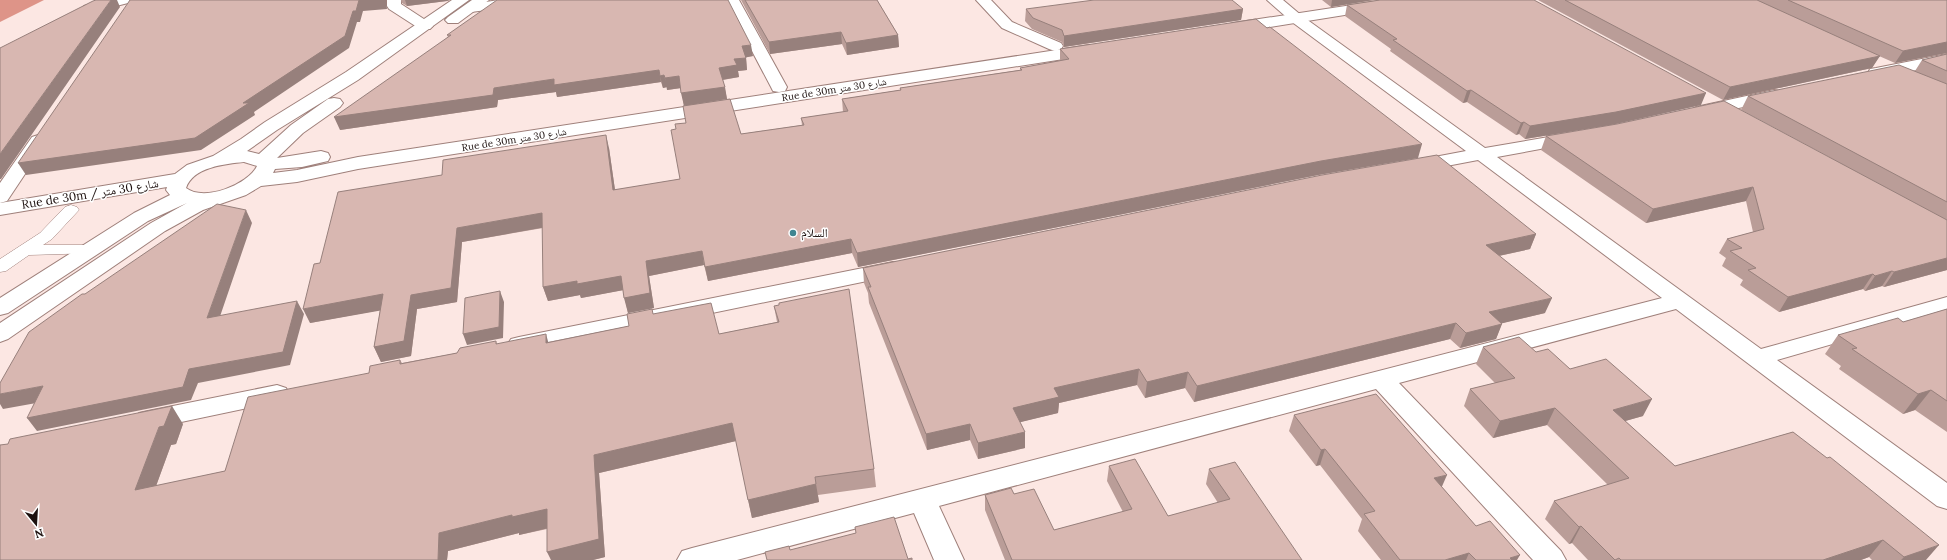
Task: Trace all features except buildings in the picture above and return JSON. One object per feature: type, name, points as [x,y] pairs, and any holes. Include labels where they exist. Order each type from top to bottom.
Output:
[{"type":"street","points":[[78,12],[123,0]]},
{"type":"street","points":[[121,20],[134,0]]},
{"type":"street","points":[[394,0],[394,6],[425,26]]},
{"type":"street","points":[[0,308],[181,190],[203,165],[219,160],[248,144],[272,126],[352,76],[425,26],[472,2],[533,0]]},
{"type":"street","points":[[732,0],[779,87]]},
{"type":"street","points":[[984,0],[1007,25],[1056,46]]},
{"type":"street","points":[[1220,26],[1287,10],[1356,0]]},
{"type":"street","points":[[1287,10],[1413,0]]},
{"type":"street","points":[[0,334],[158,227],[196,206],[219,198],[256,181],[264,173],[265,162],[297,129],[472,2]]},
{"type":"street","points":[[1287,10],[1483,154],[1678,301],[1947,498]]},
{"type":"street","name":"Rue de 30m شارع 30 متر","points":[[219,160],[244,156],[265,162],[302,161],[357,149],[1056,46],[1103,43],[358,163],[297,176],[256,181]]},
{"type":"street","points":[[1854,78],[1947,59]]},
{"type":"street","points":[[1871,60],[1913,79]]},
{"type":"street","points":[[1685,115],[1792,92]]},
{"type":"street","points":[[1702,96],[1742,118]]},
{"type":"street","points":[[0,197],[49,124]]},
{"type":"street","points":[[1397,169],[1588,135]]},
{"type":"street","points":[[0,221],[72,210],[181,190],[193,199],[219,198]]},
{"type":"street","name":"Rue de 30m / شارع 30 متر","points":[[0,209],[181,190]]},
{"type":"street","points":[[499,349],[913,265]]},
{"type":"street","points":[[692,560],[923,501],[1678,301]]},
{"type":"street","points":[[1756,358],[1947,304]]},
{"type":"street","points":[[1382,380],[1551,560]]},
{"type":"street","points":[[133,423],[296,390]]},
{"type":"street","points":[[923,501],[949,560]]},
{"type":"lane","points":[[0,267],[46,236],[72,210]]},
{"type":"lane","points":[[26,250],[90,250]]},
{"type":"shaded area","points":[[0,0],[44,0],[0,22]]},
{"type":"place","name":"السلام","points":[[793,233]]}]
